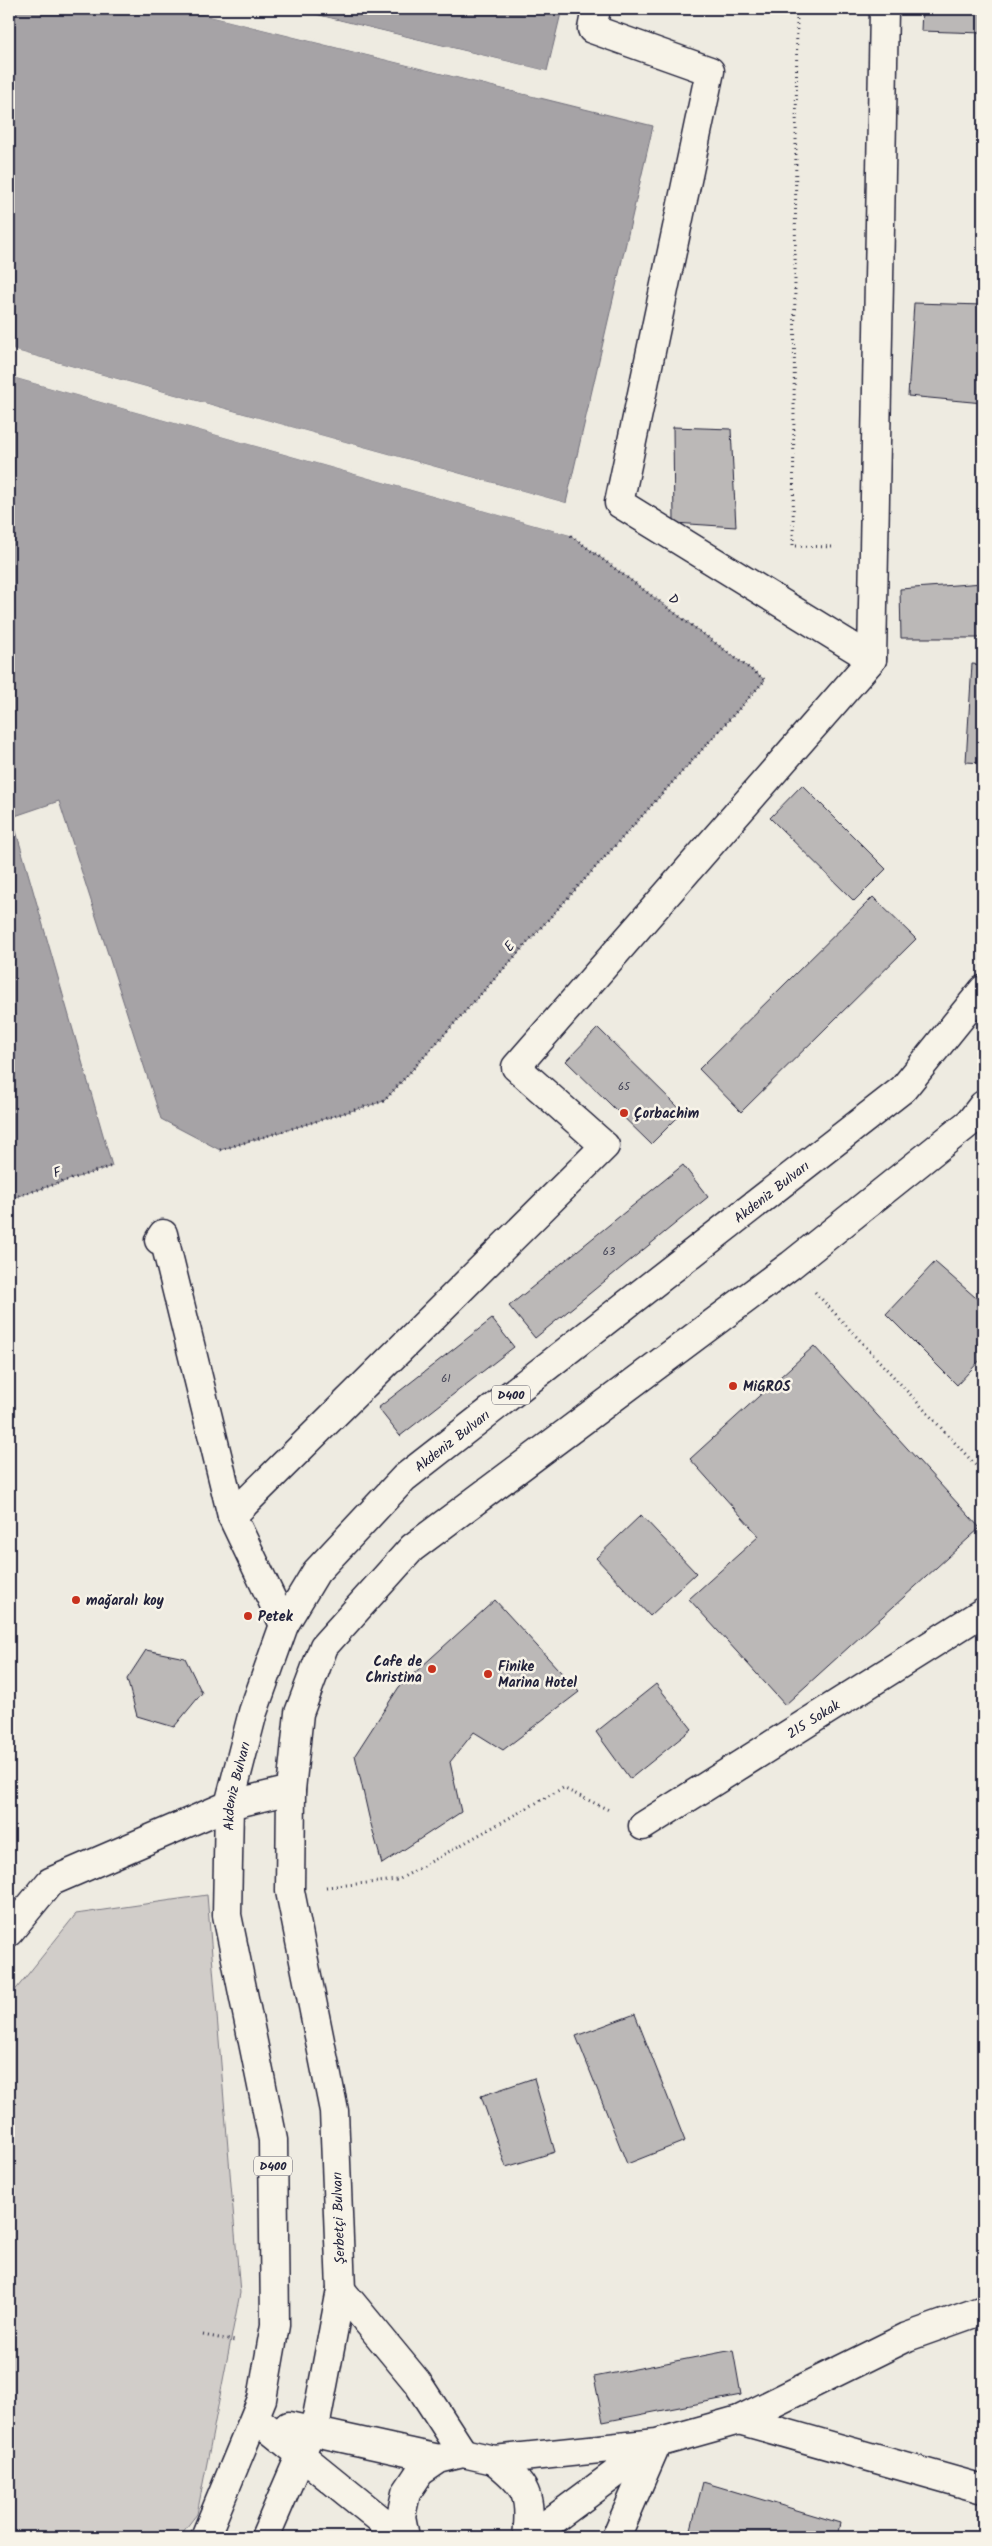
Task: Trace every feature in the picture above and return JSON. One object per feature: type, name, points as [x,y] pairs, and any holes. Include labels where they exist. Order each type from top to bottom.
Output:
[{"type":"main road","points":[[596,9],[592,29],[710,71],[618,504],[872,659]]},
{"type":"main road","points":[[232,1516],[605,1146],[516,1067],[872,659],[884,9]]},
{"type":"main road","name":"Akdeniz Bulvarı","points":[[255,2418],[262,2399],[274,2325],[273,2140],[228,1915],[229,1805],[253,1712],[284,1625],[316,1572],[404,1478],[902,1089],[983,990]]},
{"type":"main road","points":[[290,1891],[291,1790],[299,1713],[324,1646],[412,1548],[791,1265],[970,1122],[983,1105]]},
{"type":"main road","points":[[159,1240],[162,1234],[232,1516],[284,1625]]},
{"type":"main road","name":"215 Sokak","points":[[643,1826],[983,1612]]},
{"type":"main road","points":[[9,1932],[50,1882],[229,1805],[291,1790]]},
{"type":"main road","name":"Şerbetçi Bulvarı","points":[[265,2537],[317,2417],[341,2290],[334,2111],[290,1891]]},
{"type":"main road","points":[[341,2290],[418,2382],[451,2456]]},
{"type":"main road","points":[[306,2443],[494,2460],[656,2443],[739,2420],[907,2337],[983,2310]]},
{"type":"main road","points":[[255,2418],[306,2443],[403,2537]]},
{"type":"main road","name":"D400","points":[[205,2537],[255,2418]]},
{"type":"main road","points":[[739,2420],[983,2489]]},
{"type":"main road","points":[[529,2537],[656,2443]]},
{"type":"main road","points":[[616,2537],[656,2443]]},
{"type":"main road","points":[[403,2537],[401,2516],[406,2493],[420,2472],[451,2456]]},
{"type":"main road","points":[[494,2460],[518,2479],[530,2508],[529,2537]]},
{"type":"path","points":[[797,9],[794,546],[874,548]]},
{"type":"path","name":"D","points":[[570,536],[765,680]]},
{"type":"path","name":"E","points":[[220,1150],[384,1101],[765,680]]},
{"type":"path","name":"F","points":[[9,1199],[112,1166]]},
{"type":"path","points":[[791,1265],[983,1472]]},
{"type":"path","points":[[290,1891],[398,1880],[563,1788],[643,1826]]},
{"type":"shaded area","points":[[9,9],[181,9],[653,126],[566,503],[9,349]]},
{"type":"shaded area","points":[[294,9],[562,9],[547,71]]},
{"type":"shaded area","points":[[9,376],[570,535],[765,680],[384,1101],[220,1150],[161,1119],[59,801],[12,817],[112,1166],[9,1199]]},
{"type":"shaded area","points":[[207,1895],[240,2293],[197,2514],[179,2537],[9,2537],[9,1998],[76,1914]]},
{"type":"pier","points":[[181,9],[192,9],[541,96],[541,98]]},
{"type":"pier","points":[[292,9],[547,71],[547,73],[293,11]]},
{"type":"pier","points":[[9,349],[566,503],[566,506],[9,351]]},
{"type":"pier","points":[[9,374],[570,533],[570,535],[9,376]]},
{"type":"building","points":[[922,9],[983,9],[983,33],[921,31]]},
{"type":"building","points":[[914,303],[983,305],[983,403],[908,396]]},
{"type":"building","points":[[673,427],[731,429],[736,527],[674,523]]},
{"type":"building","points":[[983,583],[983,638],[901,638],[900,589]]},
{"type":"building","points":[[972,664],[983,665],[983,763],[966,762]]},
{"type":"building","points":[[802,785],[886,869],[854,901],[770,818]]},
{"type":"building","points":[[873,897],[916,939],[741,1112],[699,1069]]},
{"type":"building","points":[[598,1028],[683,1112],[651,1144],[566,1061]]},
{"type":"building","points":[[683,1165],[708,1197],[535,1338],[509,1306]]},
{"type":"building","points":[[935,1262],[983,1304],[983,1357],[957,1385],[886,1314]]},
{"type":"building","points":[[492,1319],[514,1347],[400,1436],[378,1408]]},
{"type":"building","points":[[814,1346],[980,1528],[785,1705],[689,1599],[759,1536],[690,1459]]},
{"type":"building","points":[[641,1515],[696,1573],[650,1616],[596,1558]]},
{"type":"building","points":[[495,1600],[579,1692],[503,1750],[474,1732],[450,1762],[461,1812],[382,1864],[355,1755],[399,1687]]},
{"type":"building","points":[[146,1650],[185,1658],[202,1693],[174,1727],[137,1716],[127,1679]]},
{"type":"building","points":[[656,1684],[692,1729],[630,1779],[596,1732]]},
{"type":"building","points":[[635,2014],[685,2141],[627,2164],[576,2036]]},
{"type":"building","points":[[534,2078],[555,2152],[506,2167],[481,2096]]},
{"type":"building","points":[[733,2350],[741,2395],[603,2422],[594,2377]]},
{"type":"building","points":[[703,2482],[840,2523],[837,2537],[689,2537]]},
{"type":"place","name":"Çorbachim","points":[[624,1113]]},
{"type":"place","name":"MiGROS","points":[[733,1386]]},
{"type":"place","name":"mağaralı koy","points":[[76,1600]]},
{"type":"place","name":"Petek","points":[[248,1616]]},
{"type":"place","name":"Cafe de Christina","points":[[432,1669]]},
{"type":"place","name":"Finike Marina Hotel","points":[[488,1674]]}]
